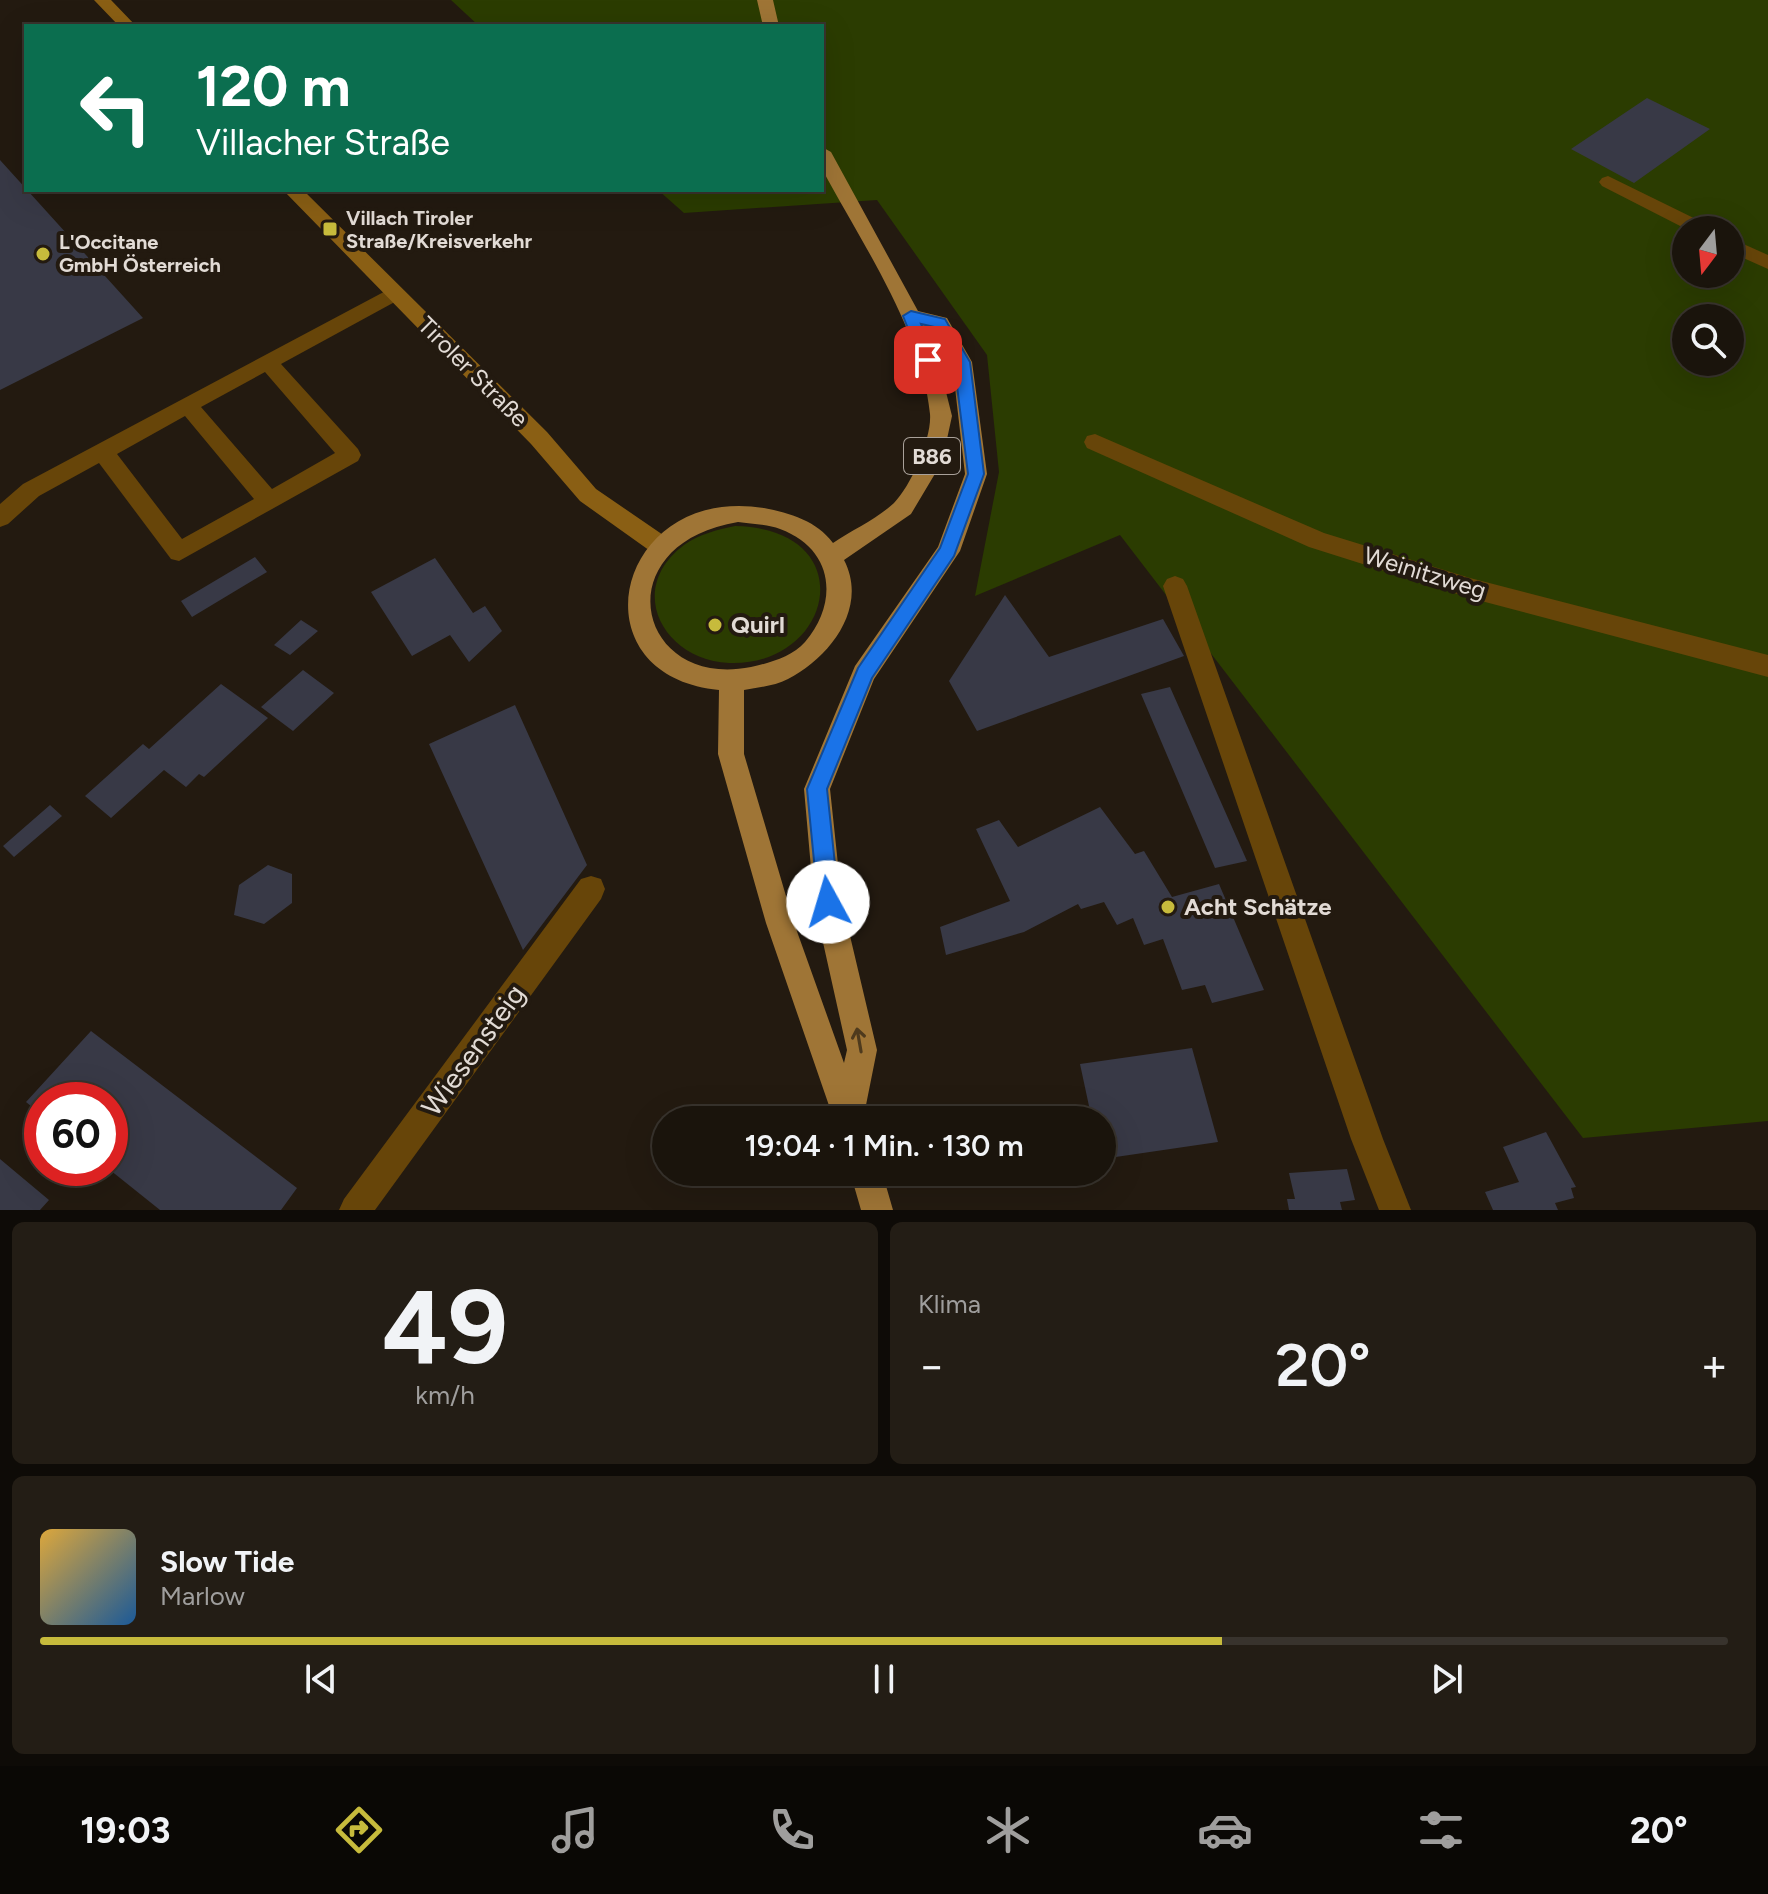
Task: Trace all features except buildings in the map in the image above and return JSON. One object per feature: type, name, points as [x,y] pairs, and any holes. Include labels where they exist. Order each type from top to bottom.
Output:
[{"type":"main road","points":[[102,0],[126,24]]},
{"type":"main road","points":[[765,0],[771,24]]},
{"type":"main road","name":"B86","points":[[826,159],[911,316],[928,360],[941,416],[931,462],[903,508],[832,556]]},
{"type":"main road","name":"Tiroler Straße","points":[[294,192],[539,438],[588,495],[661,546]]},
{"type":"main road","name":"B86","points":[[851,1106],[862,1050],[828,902],[817,789],[864,674],[948,551],[976,474],[962,362],[940,323],[911,316]]},
{"type":"main road","points":[[759,514],[792,522],[813,535],[832,556],[841,581],[839,609],[828,633],[806,657],[770,675],[732,681],[699,676],[678,668],[647,640],[639,622],[636,597],[643,573],[661,546],[684,529],[709,518],[759,514]]},
{"type":"main road","name":"B86","points":[[732,681],[731,754],[780,923],[845,1106]]},
{"type":"main road","points":[[870,1186],[877,1210]]},
{"type":"street","points":[[1608,182],[1675,216]]},
{"type":"street","points":[[1744,251],[1768,263]]},
{"type":"street","points":[[0,518],[31,490],[395,293]]},
{"type":"street","points":[[103,452],[179,552],[350,455],[269,363]]},
{"type":"street","points":[[188,406],[269,501]]},
{"type":"street","name":"Weinitzweg","points":[[1095,442],[1317,540],[1470,588],[1768,666]]},
{"type":"street","points":[[1175,586],[1367,1139],[1395,1210]]},
{"type":"street","name":"Wiesensteig","points":[[355,1210],[591,889]]},
{"type":"green space","points":[[451,0],[1768,0],[1768,1121],[1583,1138],[1120,535],[975,596],[999,472],[987,355],[877,200],[684,213],[660,192],[824,192],[824,24],[477,24]]},
{"type":"green space","points":[[735,526],[776,533],[803,549],[817,572],[820,597],[811,622],[792,644],[765,658],[729,663],[706,659],[670,636],[660,619],[655,601],[657,582],[666,563],[684,545],[702,535]]},
{"type":"place","name":"Villach Tiroler Straße/Kreisverkehr","points":[[330,229]]},
{"type":"place","name":"L'Occitane GmbH Österreich","points":[[43,254]]},
{"type":"place","name":"Quirl","points":[[715,625]]},
{"type":"place","name":"Acht Schätze","points":[[1168,907]]},
{"type":"route","points":[[828,902],[817,789],[864,674],[948,551],[976,474],[962,362],[940,323],[911,316],[928,360]]}]
